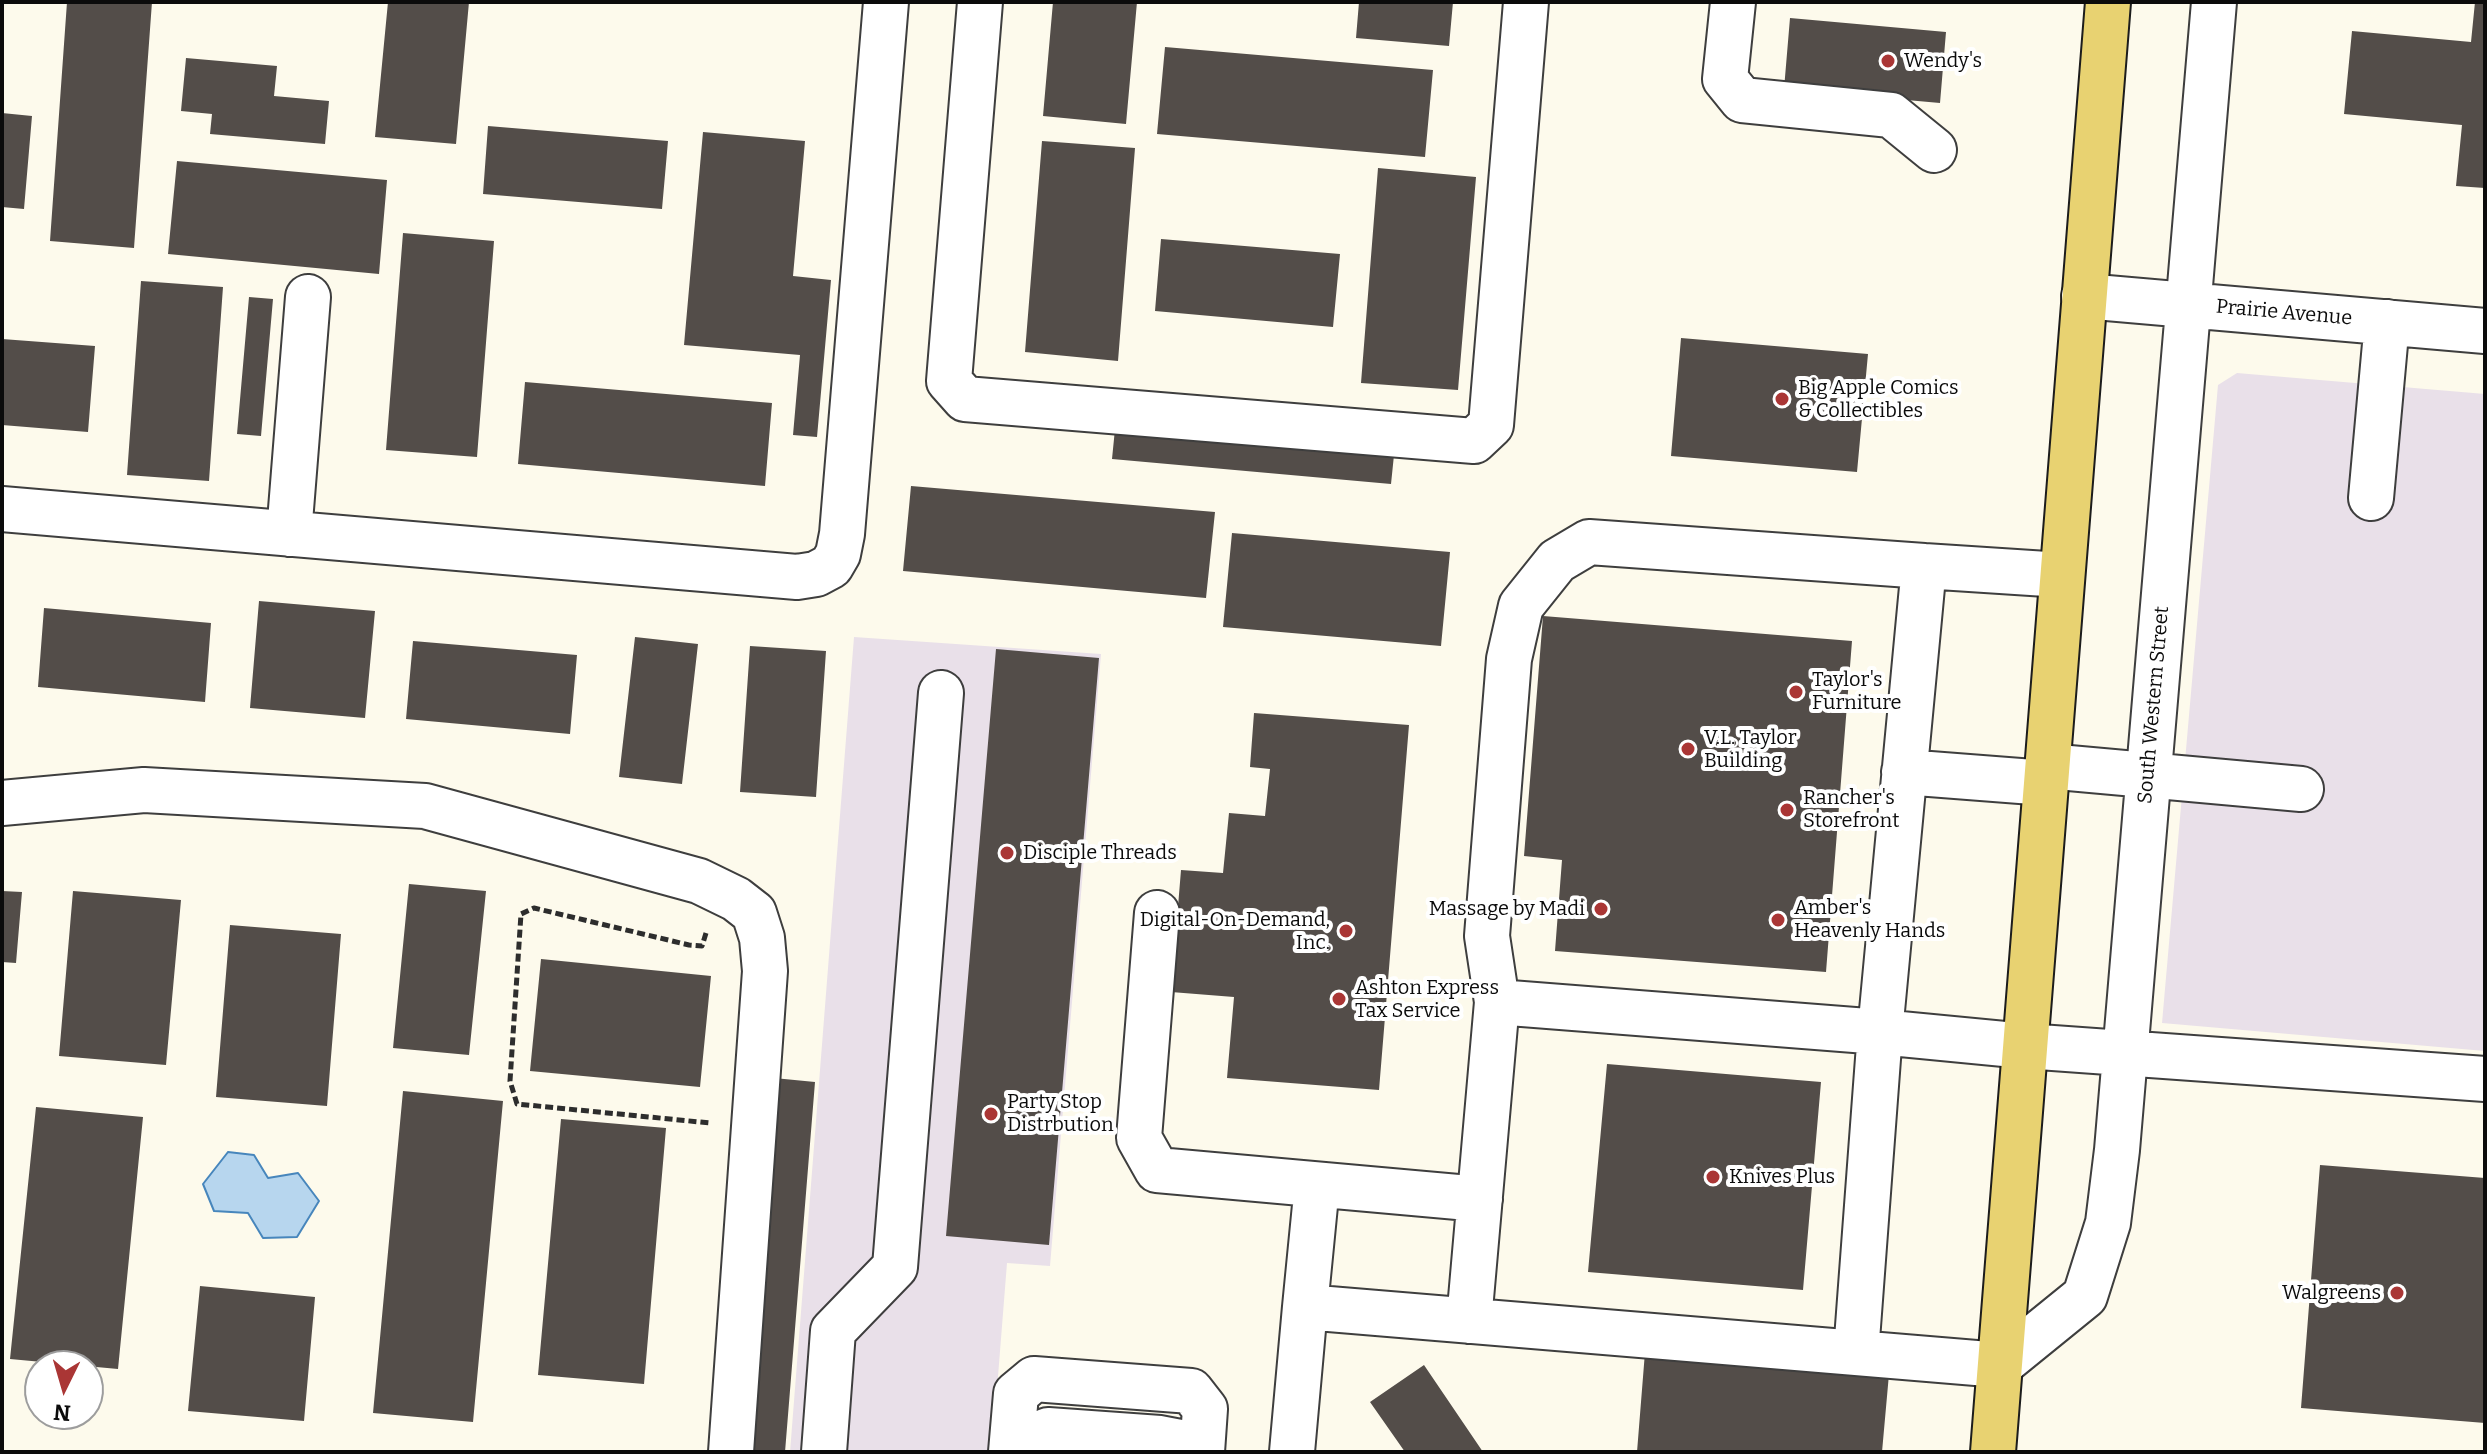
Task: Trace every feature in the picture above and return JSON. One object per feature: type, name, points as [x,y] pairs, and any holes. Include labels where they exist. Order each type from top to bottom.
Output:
[{"type":"main road","points":[[1993,1452],[2108,2]]},
{"type":"street","points":[[2,509],[797,577],[816,574],[831,566],[838,554],[842,534],[886,2]]},
{"type":"street","points":[[980,2],[949,381],[965,399],[1474,441],[1491,425],[1526,2]]},
{"type":"street","points":[[1733,2],[1725,79],[1742,100],[1891,115],[1934,150]]},
{"type":"street","name":"South Western Street","points":[[2000,1365],[2085,1296],[2108,1223],[2214,2]]},
{"type":"street","name":"Prairie Avenue","points":[[2084,296],[2485,331]]},
{"type":"street","points":[[289,534],[308,297]]},
{"type":"street","points":[[2371,498],[2387,322]]},
{"type":"street","points":[[1469,1321],[1497,1002],[1487,936],[1509,659],[1521,606],[1557,561],[1589,542],[2062,575]]},
{"type":"street","points":[[1856,1353],[1880,1032],[1924,566]]},
{"type":"street","points":[[824,1452],[833,1331],[895,1267],[941,693]]},
{"type":"street","points":[[1904,772],[2148,775],[2301,789]]},
{"type":"street","points":[[2,803],[144,790],[425,806],[699,881],[736,899],[754,913],[762,938],[765,971],[731,1452]]},
{"type":"street","points":[[1157,913],[1139,1138],[1157,1170],[1480,1199]]},
{"type":"street","points":[[1497,1002],[2025,1046],[2485,1079]]},
{"type":"street","points":[[1292,1452],[1317,1185]]},
{"type":"street","points":[[1305,1307],[2000,1365]]},
{"type":"street","points":[[1011,1452],[1016,1394],[1034,1379],[1191,1391],[1205,1409],[1200,1452],[1186,1443],[1160,1438],[1048,1430],[1028,1439],[1024,1452]]},
{"type":"path","points":[[716,889],[702,946],[663,941],[534,908],[521,914],[510,1081],[517,1104],[755,1128]]},
{"type":"shaded area","points":[[2237,373],[2485,394],[2485,1051],[2162,1023],[2218,385]]},
{"type":"shaded area","points":[[854,637],[1101,654],[1050,1266],[1007,1263],[992,1452],[790,1452]]},
{"type":"water","points":[[228,1152],[254,1155],[268,1178],[298,1173],[319,1201],[297,1237],[263,1238],[248,1213],[214,1211],[203,1184]]},
{"type":"building","points":[[67,2],[152,2],[134,248],[50,241]]},
{"type":"building","points":[[388,2],[469,2],[456,144],[375,137]]},
{"type":"building","points":[[1053,2],[1137,2],[1126,124],[1043,116]]},
{"type":"building","points":[[1359,2],[1453,2],[1449,46],[1356,38]]},
{"type":"building","points":[[2475,2],[2485,2],[2485,188],[2456,186],[2462,125],[2344,114],[2352,31],[2471,42]]},
{"type":"building","points":[[1790,18],[1946,32],[1940,103],[1784,89]]},
{"type":"building","points":[[1165,47],[1433,70],[1425,157],[1157,134]]},
{"type":"building","points":[[186,58],[277,66],[274,96],[329,101],[325,144],[210,134],[212,114],[181,111]]},
{"type":"building","points":[[2,113],[32,116],[24,209],[2,207]]},
{"type":"building","points":[[488,126],[668,141],[662,209],[483,194]]},
{"type":"building","points":[[703,132],[805,141],[793,276],[831,280],[817,437],[793,435],[800,355],[684,345]]},
{"type":"building","points":[[1042,141],[1135,148],[1118,361],[1025,352]]},
{"type":"building","points":[[177,161],[387,180],[379,274],[168,254]]},
{"type":"building","points":[[1378,168],[1476,177],[1458,390],[1361,383]]},
{"type":"building","points":[[403,233],[494,241],[477,457],[386,450]]},
{"type":"building","points":[[1161,239],[1340,254],[1333,327],[1155,311]]},
{"type":"building","points":[[141,281],[223,287],[209,481],[127,475]]},
{"type":"building","points":[[249,297],[273,299],[261,436],[237,434]]},
{"type":"building","points":[[1681,338],[1868,354],[1857,472],[1671,456]]},
{"type":"building","points":[[2,339],[95,346],[88,432],[2,425]]},
{"type":"building","points":[[525,382],[772,403],[765,486],[518,464]]},
{"type":"building","points":[[1115,429],[1394,455],[1391,484],[1112,459]]},
{"type":"building","points":[[911,486],[1215,512],[1206,598],[903,571]]},
{"type":"building","points":[[1232,533],[1450,552],[1441,646],[1223,627]]},
{"type":"building","points":[[259,601],[375,611],[365,718],[250,708]]},
{"type":"building","points":[[44,608],[211,623],[205,702],[38,687]]},
{"type":"building","name":"V.L. Taylor Building","points":[[1543,616],[1852,641],[1826,972],[1555,951],[1562,860],[1524,856]]},
{"type":"building","points":[[635,637],[698,644],[682,784],[619,777]]},
{"type":"building","points":[[413,641],[577,655],[570,734],[406,719]]},
{"type":"building","points":[[750,646],[826,651],[816,797],[740,792]]},
{"type":"building","points":[[996,649],[1099,658],[1049,1245],[946,1236]]},
{"type":"building","points":[[1254,713],[1409,725],[1379,1090],[1227,1078],[1234,997],[1171,992],[1181,870],[1223,873],[1229,813],[1265,816],[1270,769],[1250,767]]},
{"type":"building","points":[[409,884],[486,891],[469,1055],[393,1048]]},
{"type":"building","points":[[2,891],[22,892],[16,963],[2,962]]},
{"type":"building","points":[[73,891],[181,900],[166,1065],[59,1056]]},
{"type":"building","points":[[230,925],[341,934],[327,1106],[216,1097]]},
{"type":"building","points":[[541,959],[711,976],[700,1087],[530,1071]]},
{"type":"building","points":[[1607,1064],[1821,1082],[1803,1290],[1588,1272]]},
{"type":"building","points":[[774,1078],[815,1082],[785,1452],[744,1452]]},
{"type":"building","points":[[403,1091],[503,1101],[473,1422],[373,1413]]},
{"type":"building","points":[[36,1107],[143,1117],[118,1369],[104,1368],[104,1350],[24,1350],[24,1360],[10,1359]]},
{"type":"building","points":[[561,1119],[666,1128],[644,1384],[538,1375]]},
{"type":"building","name":"Walgreens","points":[[2320,1165],[2485,1178],[2485,1423],[2301,1408]]},
{"type":"building","points":[[200,1286],[315,1297],[304,1421],[188,1411]]},
{"type":"building","points":[[1645,1352],[1889,1374],[1882,1452],[1637,1452]]},
{"type":"building","points":[[1424,1365],[1483,1452],[1405,1452],[1370,1402]]},
{"type":"place","name":"Wendy's","points":[[1888,61]]},
{"type":"place","name":"Big Apple Comics & Collectibles","points":[[1782,399]]},
{"type":"place","name":"Taylor's Furniture","points":[[1796,692]]},
{"type":"place","name":"V.L. Taylor Building","points":[[1688,749]]},
{"type":"place","name":"Rancher's Storefront","points":[[1787,810]]},
{"type":"place","name":"Disciple Threads","points":[[1007,853]]},
{"type":"place","name":"Massage by Madi","points":[[1601,909]]},
{"type":"place","name":"Amber's Heavenly Hands","points":[[1778,920]]},
{"type":"place","name":"Digital-On-Demand, Inc.","points":[[1346,931]]},
{"type":"place","name":"Ashton Express Tax Service","points":[[1339,999]]},
{"type":"place","name":"Party Stop Distrbution","points":[[991,1114]]},
{"type":"place","name":"Knives Plus","points":[[1713,1177]]},
{"type":"place","name":"Walgreens","points":[[2397,1293]]}]
